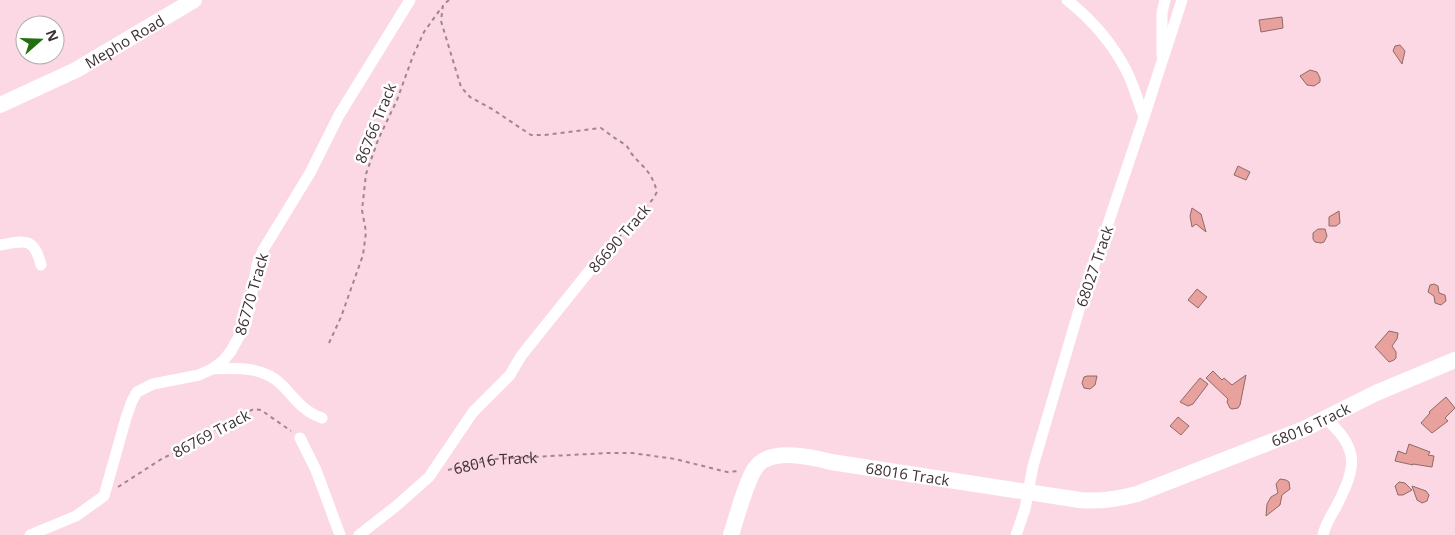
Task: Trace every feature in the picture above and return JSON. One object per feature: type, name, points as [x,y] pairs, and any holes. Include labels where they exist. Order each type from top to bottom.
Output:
[{"type":"street","name":"Mepho Road","points":[[0,105],[76,70],[194,0]]},
{"type":"street","name":"86770 Track","points":[[104,496],[126,418],[137,392],[153,384],[184,380],[212,369],[232,351],[246,324],[257,265],[263,250],[310,172],[339,115],[410,0]]},
{"type":"street","points":[[1067,0],[1088,17],[1118,55],[1127,72],[1144,117]]},
{"type":"street","points":[[1162,62],[1161,30],[1165,0]]},
{"type":"street","name":"68027 Track","points":[[1016,535],[1029,491],[1033,466],[1079,310],[1182,0]]},
{"type":"street","points":[[0,245],[16,241],[30,243],[39,256],[41,265]]},
{"type":"street","name":"86690 Track","points":[[430,477],[474,412],[510,375],[521,356],[590,270]]},
{"type":"street","name":"68016 Track","points":[[756,466],[768,459],[792,454],[839,463],[1096,501],[1131,496],[1304,429],[1376,393],[1455,360]]},
{"type":"street","points":[[212,369],[249,369],[272,377],[282,385],[295,401],[314,416],[322,418]]},
{"type":"street","points":[[1323,535],[1348,483],[1351,469],[1351,457],[1348,446],[1340,431],[1325,418]]},
{"type":"street","points":[[300,438],[316,470],[340,535]]},
{"type":"street","points":[[731,535],[744,494],[756,466]]},
{"type":"street","points":[[359,535],[430,477]]},
{"type":"street","points":[[30,535],[76,516],[104,496]]},
{"type":"path","points":[[443,5],[449,0]]},
{"type":"path","name":"86690 Track","points":[[443,5],[441,21],[443,29],[461,87],[470,97],[492,109],[530,135],[544,136],[601,128],[616,140],[626,144],[654,180],[657,192],[653,199],[590,270]]},
{"type":"path","name":"86766 Track","points":[[329,343],[341,317],[363,255],[366,232],[362,210],[366,174],[413,56],[424,32],[443,5]]},
{"type":"path","name":"86769 Track","points":[[104,496],[163,458],[183,449],[227,422],[254,409],[261,410],[300,438]]},
{"type":"path","name":"68016 Track","points":[[430,477],[494,458],[608,453],[632,453],[675,460],[727,472],[756,466]]},
{"type":"building","points":[[1282,17],[1283,28],[1261,32],[1259,20]]},
{"type":"building","points":[[1400,45],[1405,51],[1402,64],[1393,51],[1395,46]]},
{"type":"building","points":[[1310,70],[1317,72],[1320,78],[1320,82],[1314,86],[1307,85],[1300,76]]},
{"type":"building","points":[[1238,166],[1250,172],[1246,180],[1234,175]]},
{"type":"building","points":[[1192,208],[1201,214],[1206,232],[1196,224],[1192,227],[1190,216]]},
{"type":"building","points":[[1339,211],[1340,223],[1336,226],[1329,226],[1329,217]]},
{"type":"building","points":[[1318,229],[1325,229],[1327,236],[1324,242],[1321,243],[1315,242],[1313,239],[1313,233]]},
{"type":"building","points":[[1430,285],[1438,286],[1439,293],[1445,295],[1446,301],[1441,305],[1435,303],[1434,296],[1428,292]]},
{"type":"building","points":[[1197,289],[1207,297],[1198,308],[1188,300]]},
{"type":"building","points":[[1389,331],[1398,333],[1397,339],[1392,346],[1396,352],[1396,358],[1389,362],[1375,347]]},
{"type":"building","points":[[1213,371],[1222,380],[1224,378],[1232,385],[1246,375],[1238,408],[1230,408],[1227,402],[1228,399],[1206,378]]},
{"type":"building","points":[[1097,376],[1095,385],[1090,389],[1084,388],[1082,383],[1084,377]]},
{"type":"building","points":[[1200,378],[1208,384],[1193,404],[1188,406],[1180,402]]},
{"type":"building","points":[[1446,397],[1455,408],[1445,418],[1448,421],[1432,433],[1421,423],[1429,412]]},
{"type":"building","points":[[1178,417],[1189,426],[1181,435],[1170,426]]},
{"type":"building","points":[[1409,444],[1430,452],[1428,455],[1434,456],[1432,467],[1395,461],[1398,451],[1406,454]]},
{"type":"building","points":[[1280,479],[1289,482],[1290,489],[1282,495],[1280,505],[1266,516],[1267,504],[1271,497],[1278,493],[1276,484]]},
{"type":"building","points":[[1399,482],[1405,483],[1412,490],[1403,495],[1398,495],[1395,486]]},
{"type":"building","points":[[1412,486],[1426,491],[1429,495],[1427,501],[1422,503],[1417,500]]}]
